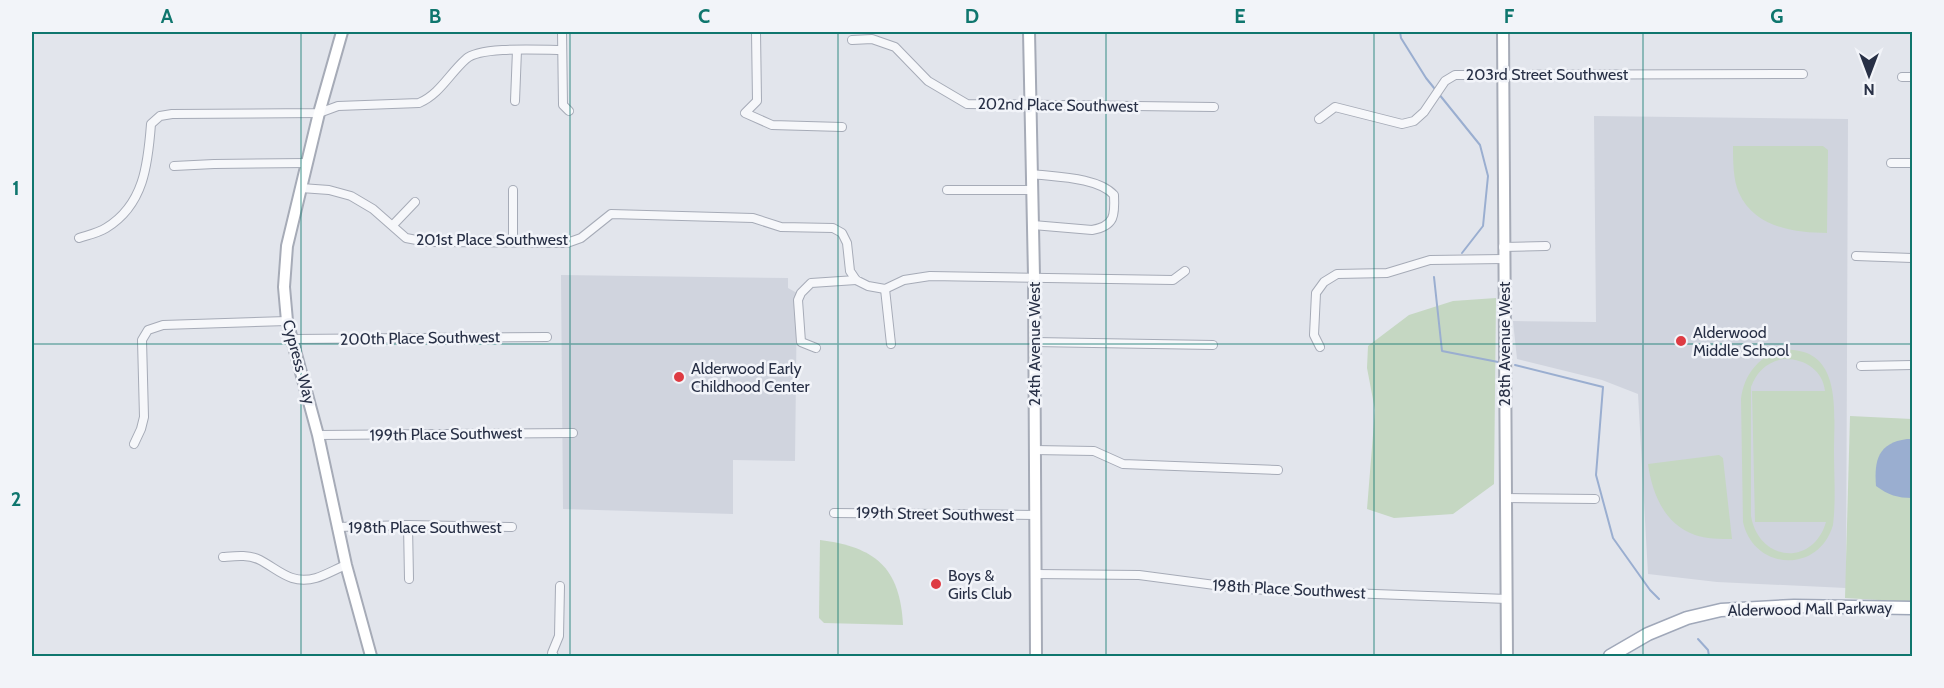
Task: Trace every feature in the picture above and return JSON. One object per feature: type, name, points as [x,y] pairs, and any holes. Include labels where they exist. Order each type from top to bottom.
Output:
[{"type":"main road","name":"Alderwood Mall Parkway","points":[[1610,657],[1648,634],[1687,618],[1721,610],[1783,607],[1912,608]]},
{"type":"street","name":"Cypress Way","points":[[342,32],[319,113],[285,265],[287,321],[318,435],[346,565],[371,657]]},
{"type":"street","points":[[562,32],[563,105],[569,111]]},
{"type":"street","points":[[756,32],[757,100],[745,113],[772,125],[842,127]]},
{"type":"street","name":"24th Avenue West","points":[[1029,32],[1034,276],[1036,657]]},
{"type":"street","name":"28th Avenue West","points":[[1503,32],[1507,657]]},
{"type":"street","name":"202nd Place Southwest","points":[[852,40],[872,39],[895,47],[928,81],[967,104],[1214,107]]},
{"type":"street","points":[[515,101],[517,50]]},
{"type":"street","points":[[79,238],[104,230],[130,207],[141,188],[146,170],[151,124],[160,116],[319,113],[338,106],[419,103],[431,98],[468,57],[483,52],[562,50]]},
{"type":"street","name":"203rd Street Southwest","points":[[1319,119],[1335,107],[1402,124],[1414,121],[1424,112],[1450,77],[1455,75],[1803,74]]},
{"type":"street","points":[[1902,77],[1912,77]]},
{"type":"street","points":[[174,166],[307,163]]},
{"type":"street","points":[[1891,163],[1912,163]]},
{"type":"street","points":[[1032,174],[1096,183],[1110,190],[1114,195],[1115,211],[1111,221],[1101,228],[1092,230],[1033,225]]},
{"type":"street","name":"201st Place Southwest","points":[[301,188],[329,190],[351,196],[373,209],[406,238],[427,242],[567,243],[581,238],[611,214],[753,218],[781,227],[833,228],[842,233],[847,243],[850,271],[856,280]]},
{"type":"street","points":[[513,190],[513,242]]},
{"type":"street","points":[[947,190],[1032,190]]},
{"type":"street","points":[[393,225],[415,202]]},
{"type":"street","points":[[1503,247],[1546,246]]},
{"type":"street","points":[[1856,256],[1912,258]]},
{"type":"street","points":[[1320,347],[1314,335],[1316,293],[1324,282],[1337,274],[1387,273],[1430,260],[1503,259]]},
{"type":"street","points":[[816,348],[801,342],[798,300],[801,293],[811,283],[856,280],[868,286],[885,289],[904,280],[930,276],[1173,280],[1185,272]]},
{"type":"street","points":[[885,289],[891,344]]},
{"type":"street","points":[[134,444],[144,417],[142,340],[148,330],[163,325],[287,321]]},
{"type":"street","name":"200th Place Southwest","points":[[292,339],[547,337]]},
{"type":"street","points":[[1034,342],[1213,345]]},
{"type":"street","points":[[1861,366],[1912,365]]},
{"type":"street","name":"199th Place Southwest","points":[[318,435],[573,433]]},
{"type":"street","points":[[1034,450],[1094,451],[1123,464],[1278,470]]},
{"type":"street","points":[[1505,498],[1595,499]]},
{"type":"street","name":"199th Street Southwest","points":[[834,513],[1036,515]]},
{"type":"street","points":[[408,525],[409,579]]},
{"type":"street","name":"198th Place Southwest","points":[[337,527],[408,525],[512,527]]},
{"type":"street","points":[[223,557],[245,555],[260,560],[286,576],[301,579],[315,579],[346,565]]},
{"type":"street","name":"198th Place Southwest","points":[[1036,574],[1139,574],[1245,589],[1507,599]]},
{"type":"street","points":[[554,657],[552,653],[559,636],[560,586]]},
{"type":"shaded area","name":"Alderwood Middle School","points":[[1594,116],[1848,119],[1846,588],[1717,582],[1648,574],[1638,394],[1602,380],[1517,359],[1513,321],[1596,322]]},
{"type":"shaded area","name":"Alderwood Early Childhood Center","points":[[561,275],[788,278],[788,288],[797,293],[795,461],[733,460],[733,514],[563,509]]},
{"type":"green space","points":[[1733,146],[1823,146],[1828,150],[1827,233],[1801,232],[1776,226],[1754,214],[1737,188]]},
{"type":"green space","points":[[1496,298],[1494,484],[1453,514],[1394,518],[1367,509],[1375,410],[1367,368],[1368,346],[1409,315],[1453,301]]},
{"type":"green space","points":[[1781,350],[1801,351],[1815,358],[1825,369],[1831,383],[1834,400],[1833,525],[1826,541],[1815,552],[1801,559],[1787,560],[1773,557],[1760,550],[1749,538],[1743,522],[1741,399],[1749,375],[1759,362]],"holes":[[[1783,359],[1805,363],[1816,371],[1821,377],[1825,391],[1752,391],[1755,522],[1826,522],[1819,537],[1810,547],[1799,552],[1787,553],[1775,550],[1764,543],[1756,531],[1751,516],[1751,387],[1756,376],[1767,365]]]},
{"type":"green space","points":[[1850,416],[1912,419],[1912,602],[1845,598]]},
{"type":"green space","points":[[1719,455],[1723,458],[1732,539],[1699,536],[1684,530],[1675,523],[1656,496],[1648,464]]},
{"type":"green space","points":[[820,540],[856,548],[881,563],[897,588],[903,625],[824,623],[819,618]]},
{"type":"water","points":[[1912,439],[1912,498],[1893,495],[1876,486],[1876,468],[1880,454],[1890,444]]},
{"type":"waterway","points":[[1400,32],[1401,38],[1426,78],[1480,145],[1488,176],[1483,226],[1462,253]]},
{"type":"waterway","points":[[1434,277],[1442,351],[1498,362]]},
{"type":"waterway","points":[[1515,365],[1603,387],[1596,475],[1613,538],[1659,599]]},
{"type":"waterway","points":[[1698,639],[1708,650],[1709,656]]},
{"type":"place","name":"Alderwood Middle School","points":[[1681,341]]},
{"type":"place","name":"Alderwood Early Childhood Center","points":[[679,377]]},
{"type":"place","name":"Boys & Girls Club","points":[[936,584]]}]
